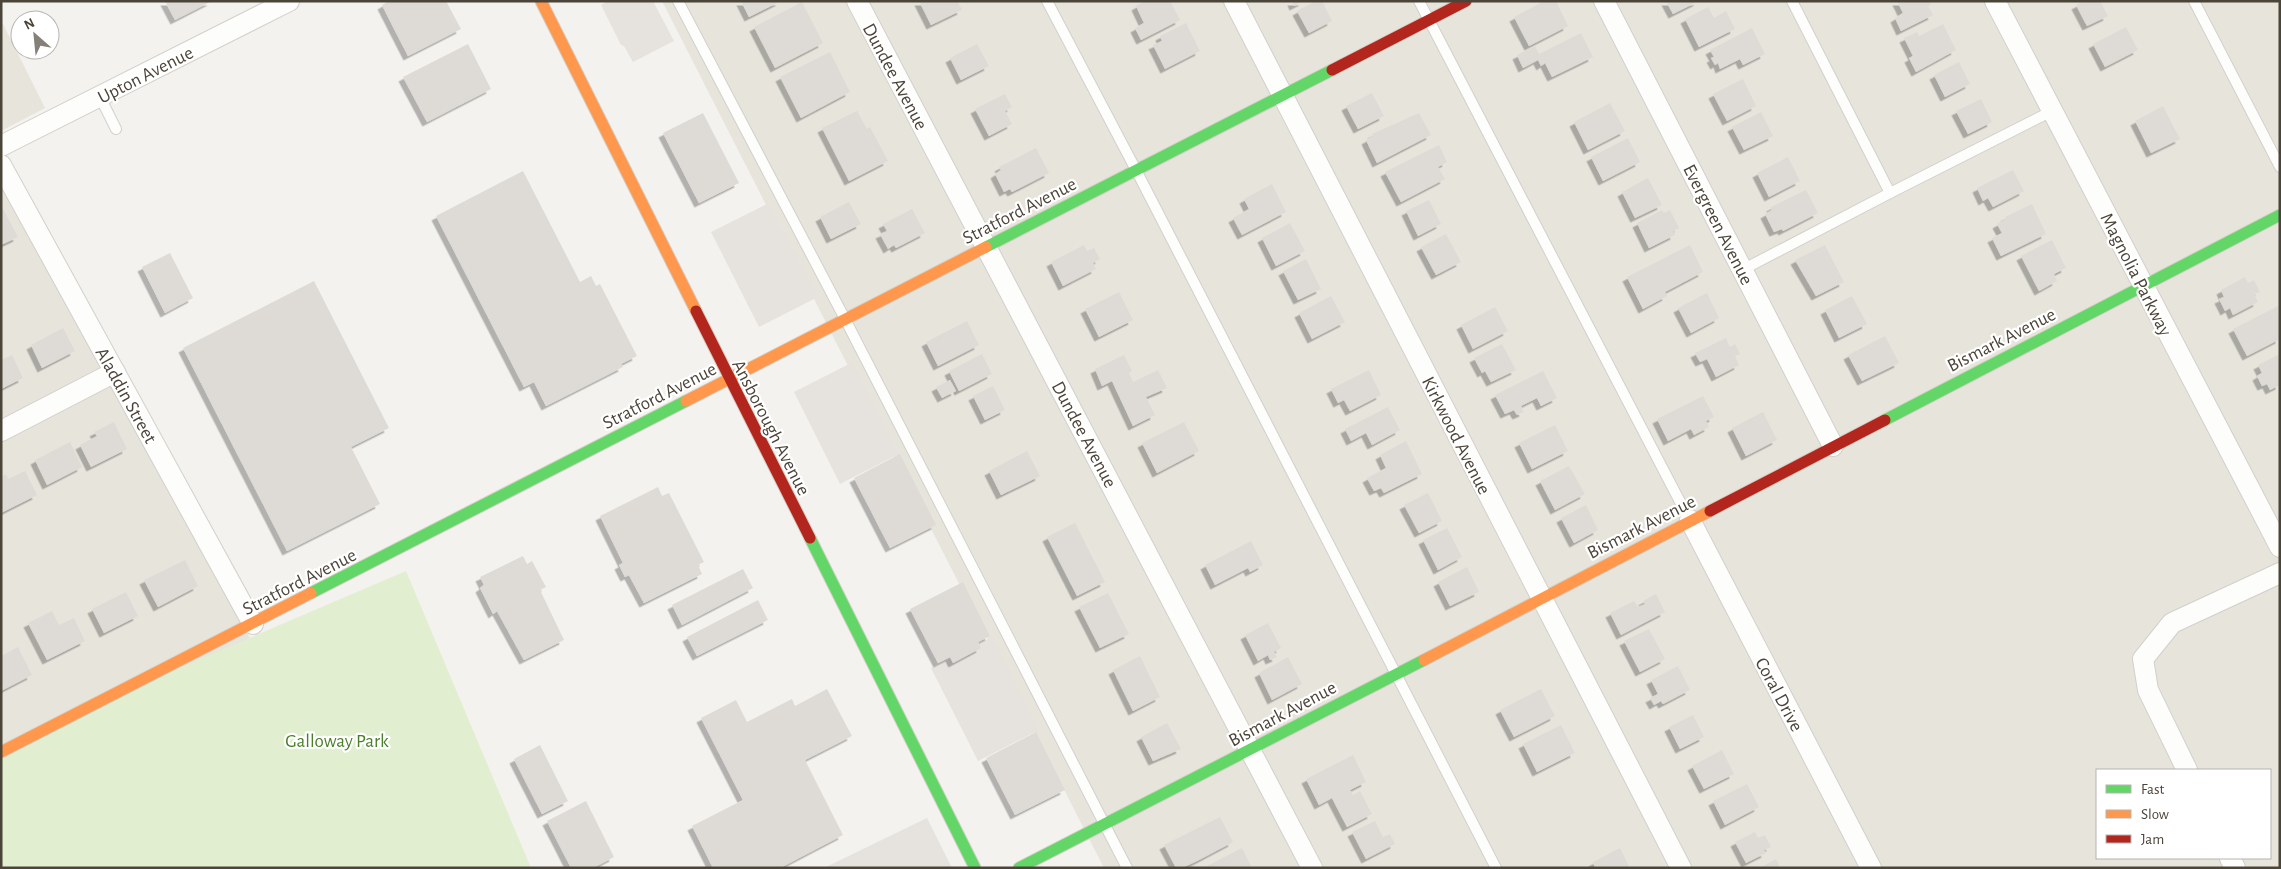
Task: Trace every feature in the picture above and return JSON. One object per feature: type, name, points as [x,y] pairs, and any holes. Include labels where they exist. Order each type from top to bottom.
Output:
[{"type":"street","name":"Upton Avenue","points":[[1,146],[289,1]]},
{"type":"street","name":"Ansborough Avenue","points":[[541,1],[728,379],[974,868]]},
{"type":"street","name":"Dundee Avenue","points":[[857,1],[1312,868]]},
{"type":"street","name":"Kirkwood Avenue","points":[[1234,1],[1681,868]]},
{"type":"street","name":"Stratford Avenue","points":[[1,752],[1466,1]]},
{"type":"street","name":"Evergreen Avenue","points":[[1604,1],[1833,446]]},
{"type":"street","name":"Magnolia Parkway","points":[[1995,1],[2142,286],[2280,547]]},
{"type":"street","name":"Aladdin Street","points":[[1,165],[253,624]]},
{"type":"street","name":"Bismark Avenue","points":[[1019,868],[2280,215]]},
{"type":"street","points":[[1,431],[115,372]]},
{"type":"street","name":"Coral Drive","points":[[1690,520],[1871,868]]},
{"type":"street","points":[[2188,769],[2148,690],[2143,659],[2172,623],[2280,573]]},
{"type":"lane","points":[[678,1],[845,319],[1126,868]]},
{"type":"lane","points":[[1047,1],[1496,868]]},
{"type":"lane","points":[[1420,1],[1690,520]]},
{"type":"lane","points":[[1792,1],[1890,193]]},
{"type":"lane","points":[[2194,1],[2280,167]]},
{"type":"lane","points":[[100,97],[116,129]]},
{"type":"lane","points":[[1742,270],[2052,111]]},
{"type":"shaded area","points":[[608,1],[653,1],[674,41],[633,62],[624,46],[621,45],[601,5]]},
{"type":"shaded area","points":[[662,1],[2280,1],[2280,868],[1104,868]]},
{"type":"shaded area","points":[[1,20],[10,38],[10,60],[21,60],[45,108],[1,131]]},
{"type":"shaded area","points":[[1,182],[250,638],[1,765]]},
{"type":"shaded area","points":[[769,203],[818,297],[759,327],[711,232]]},
{"type":"shaded area","points":[[853,362],[899,454],[840,484],[794,392]]},
{"type":"shaded area","points":[[992,637],[1039,730],[978,761],[931,668]]},
{"type":"shaded area","points":[[927,818],[952,868],[824,868]]},
{"type":"green space","name":"Galloway Park","points":[[406,571],[531,868],[1,868],[1,754],[93,705]]},
{"type":"building","points":[[165,1],[212,1],[175,20]]},
{"type":"building","points":[[389,1],[446,1],[461,29],[408,56],[382,5]]},
{"type":"building","points":[[741,1],[781,1],[749,17]]},
{"type":"building","points":[[919,1],[957,1],[962,10],[931,25]]},
{"type":"building","points":[[1145,1],[1170,1],[1180,20],[1141,40],[1135,28],[1144,23],[1136,6]]},
{"type":"building","points":[[1292,1],[1304,1],[1294,6]]},
{"type":"building","points":[[1316,1],[1322,1],[1332,21],[1309,33],[1297,11]]},
{"type":"building","points":[[1544,1],[1556,1],[1568,26],[1529,46],[1514,17]]},
{"type":"building","points":[[1666,1],[1699,1],[1673,14]]},
{"type":"building","points":[[1897,1],[1930,1],[1931,5],[1928,6],[1933,15],[1901,31],[1895,18],[1903,13]]},
{"type":"building","points":[[2084,1],[2100,1],[2108,16],[2087,26],[2076,5]]},
{"type":"building","points":[[802,2],[823,43],[775,68],[754,27]]},
{"type":"building","points":[[1708,7],[1714,18],[1726,11],[1735,29],[1699,47],[1685,19]]},
{"type":"building","points":[[1186,23],[1200,51],[1165,69],[1153,45],[1162,41],[1160,36]]},
{"type":"building","points":[[1943,24],[1956,50],[1916,72],[1909,58],[1913,56],[1904,38],[1917,32],[1919,36]]},
{"type":"building","points":[[2126,27],[2138,50],[2105,67],[2093,44]]},
{"type":"building","points":[[1752,28],[1765,54],[1743,65],[1740,59],[1720,69],[1718,63],[1715,65],[1711,58],[1714,57],[1710,50]]},
{"type":"building","points":[[1581,33],[1593,57],[1552,77],[1545,63],[1541,66],[1538,60],[1523,68],[1517,55],[1535,46],[1539,54]]},
{"type":"building","points":[[468,44],[491,89],[427,122],[403,77]]},
{"type":"building","points":[[977,44],[989,66],[961,80],[950,58]]},
{"type":"building","points":[[830,52],[850,92],[801,118],[780,77]]},
{"type":"building","points":[[1959,62],[1970,84],[1945,97],[1934,75]]},
{"type":"building","points":[[1743,79],[1756,106],[1727,121],[1713,94]]},
{"type":"building","points":[[1372,93],[1384,116],[1358,129],[1346,106]]},
{"type":"building","points":[[1005,94],[1012,107],[1005,111],[1012,124],[989,136],[975,109]]},
{"type":"building","points":[[1981,99],[1992,122],[1968,134],[1956,111]]},
{"type":"building","points":[[1610,103],[1625,131],[1588,150],[1574,122]]},
{"type":"building","points":[[2163,106],[2180,139],[2151,153],[2135,121]]},
{"type":"building","points":[[857,111],[867,129],[870,127],[888,161],[849,181],[822,128]]},
{"type":"building","points":[[1761,112],[1773,136],[1744,150],[1732,127]]},
{"type":"building","points":[[703,113],[739,183],[699,203],[663,133]]},
{"type":"building","points":[[1419,113],[1431,135],[1377,163],[1366,140],[1373,136],[1372,134]]},
{"type":"building","points":[[1628,138],[1640,162],[1603,181],[1591,157]]},
{"type":"building","points":[[1439,145],[1447,162],[1438,167],[1445,179],[1401,202],[1385,172]]},
{"type":"building","points":[[1036,148],[1049,173],[1012,192],[1010,189],[1004,192],[995,174],[1001,170],[999,167]]},
{"type":"building","points":[[1788,157],[1800,181],[1769,197],[1757,173]]},
{"type":"building","points":[[2013,170],[2024,191],[1993,207],[1988,198],[1983,201],[1977,188]]},
{"type":"building","points":[[523,171],[580,282],[591,276],[596,286],[600,284],[637,356],[621,364],[623,367],[546,406],[534,382],[524,387],[436,216]]},
{"type":"building","points":[[1648,178],[1662,205],[1635,218],[1622,192]]},
{"type":"building","points":[[1272,184],[1286,212],[1242,235],[1233,218],[1249,209],[1244,199]]},
{"type":"building","points":[[1806,190],[1818,213],[1783,231],[1782,229],[1774,232],[1765,214],[1772,210],[1771,207]]},
{"type":"building","points":[[1429,200],[1441,224],[1418,236],[1406,211]]},
{"type":"building","points":[[849,202],[861,224],[831,239],[820,217]]},
{"type":"building","points":[[2032,204],[2046,234],[2001,256],[1992,238],[2002,233],[1997,224],[2006,219],[2005,217]]},
{"type":"building","points":[[1,205],[18,237],[1,245]]},
{"type":"building","points":[[912,209],[925,233],[896,248],[894,245],[888,249],[880,234],[887,231],[883,224]]},
{"type":"building","points":[[1662,210],[1664,213],[1670,210],[1679,228],[1673,231],[1675,235],[1649,248],[1637,223]]},
{"type":"building","points":[[1290,223],[1305,251],[1276,266],[1262,238]]},
{"type":"building","points":[[1446,234],[1461,262],[1436,275],[1421,247]]},
{"type":"building","points":[[2052,240],[2066,268],[2054,274],[2057,281],[2039,291],[2021,256]]},
{"type":"building","points":[[1084,245],[1087,251],[1094,248],[1100,259],[1093,263],[1096,269],[1063,286],[1051,262]]},
{"type":"building","points":[[1690,245],[1703,272],[1665,292],[1667,296],[1643,309],[1627,277]]},
{"type":"building","points":[[1825,245],[1844,282],[1816,296],[1795,260]]},
{"type":"building","points":[[170,253],[193,298],[165,313],[142,267]]},
{"type":"building","points":[[1306,259],[1321,289],[1298,300],[1283,271]]},
{"type":"building","points":[[2245,277],[2248,283],[2254,280],[2260,292],[2254,294],[2258,302],[2233,315],[2230,308],[2225,311],[2219,299],[2224,297],[2221,290]]},
{"type":"building","points":[[314,281],[389,428],[351,447],[380,504],[287,551],[183,348]]},
{"type":"building","points":[[1119,292],[1133,320],[1099,337],[1085,309]]},
{"type":"building","points":[[1707,293],[1719,318],[1691,333],[1678,308]]},
{"type":"building","points":[[1331,296],[1345,322],[1312,339],[1299,313]]},
{"type":"building","points":[[1852,296],[1867,324],[1839,338],[1825,310]]},
{"type":"building","points":[[2280,305],[2280,339],[2247,356],[2233,329]]},
{"type":"building","points":[[1495,307],[1508,331],[1473,349],[1461,325]]},
{"type":"building","points":[[967,321],[979,345],[938,366],[926,342]]},
{"type":"building","points":[[63,328],[75,351],[42,368],[31,345]]},
{"type":"building","points":[[1885,336],[1899,363],[1862,381],[1848,355]]},
{"type":"building","points":[[1726,338],[1730,347],[1735,344],[1740,354],[1735,356],[1739,365],[1716,377],[1707,359],[1700,362],[1695,353]]},
{"type":"building","points":[[1502,344],[1516,370],[1491,382],[1485,371],[1482,373],[1474,358]]},
{"type":"building","points":[[982,354],[992,374],[959,391],[949,371]]},
{"type":"building","points":[[2280,354],[2280,385],[2270,390],[2267,384],[2262,386],[2257,376],[2262,373],[2258,365]]},
{"type":"building","points":[[12,355],[23,378],[1,389],[1,360]]},
{"type":"building","points":[[1124,355],[1132,371],[1129,373],[1133,382],[1158,370],[1167,388],[1146,397],[1155,415],[1133,426],[1112,381],[1102,386],[1095,369]]},
{"type":"building","points":[[1369,370],[1381,395],[1350,411],[1344,400],[1338,403],[1331,389]]},
{"type":"building","points":[[1543,371],[1557,398],[1541,406],[1537,398],[1521,406],[1524,412],[1517,415],[1514,410],[1505,414],[1495,395]]},
{"type":"building","points":[[950,380],[956,391],[942,398],[936,387]]},
{"type":"building","points":[[993,386],[1005,410],[985,420],[973,396]]},
{"type":"building","points":[[1703,396],[1714,417],[1706,421],[1709,427],[1694,435],[1691,429],[1668,441],[1657,419]]},
{"type":"building","points":[[1388,407],[1400,430],[1372,445],[1366,433],[1351,441],[1345,429]]},
{"type":"building","points":[[1763,412],[1777,440],[1746,456],[1732,428]]},
{"type":"building","points":[[114,422],[127,449],[91,467],[80,445],[97,436],[94,432]]},
{"type":"building","points":[[1184,422],[1199,451],[1157,473],[1142,443]]},
{"type":"building","points":[[1555,425],[1568,451],[1532,469],[1519,443]]},
{"type":"building","points":[[1406,441],[1422,474],[1384,493],[1381,488],[1374,491],[1367,478],[1386,468],[1380,455]]},
{"type":"building","points":[[70,442],[82,467],[47,485],[35,460]]},
{"type":"building","points":[[1027,451],[1040,476],[1001,495],[989,471]]},
{"type":"building","points":[[900,454],[936,525],[890,548],[854,478]]},
{"type":"building","points":[[1569,466],[1585,494],[1555,510],[1540,481]]},
{"type":"building","points":[[25,471],[37,495],[1,513],[1,477],[6,474],[8,479]]},
{"type":"building","points":[[658,487],[662,496],[669,493],[704,562],[698,565],[702,574],[644,603],[629,575],[625,577],[619,565],[623,563],[600,516]]},
{"type":"building","points":[[1428,493],[1442,521],[1419,533],[1404,505]]},
{"type":"building","points":[[1586,505],[1598,530],[1574,543],[1561,518]]},
{"type":"building","points":[[1075,523],[1105,582],[1077,596],[1047,537]]},
{"type":"building","points":[[1447,528],[1462,557],[1438,570],[1423,540]]},
{"type":"building","points":[[1251,541],[1263,565],[1250,572],[1248,568],[1215,585],[1205,565]]},
{"type":"building","points":[[523,556],[527,564],[532,561],[546,587],[540,590],[564,640],[524,660],[497,611],[493,614],[480,588],[484,585],[480,577]]},
{"type":"building","points":[[185,560],[198,586],[158,607],[144,580]]},
{"type":"building","points":[[1467,567],[1479,592],[1450,606],[1438,582]]},
{"type":"building","points":[[743,569],[753,588],[682,625],[672,605]]},
{"type":"building","points":[[963,582],[990,636],[978,642],[981,648],[953,663],[950,657],[938,663],[910,609]]},
{"type":"building","points":[[126,592],[138,616],[104,633],[92,609]]},
{"type":"building","points":[[1108,593],[1129,634],[1100,648],[1079,607]]},
{"type":"building","points":[[1656,594],[1665,612],[1621,635],[1610,613],[1634,601],[1638,607],[1645,604],[1643,601]]},
{"type":"building","points":[[758,600],[768,620],[697,656],[687,637]]},
{"type":"building","points":[[52,611],[59,625],[74,618],[85,641],[47,660],[28,623]]},
{"type":"building","points":[[1268,623],[1281,648],[1274,652],[1277,657],[1270,660],[1268,655],[1258,661],[1245,635]]},
{"type":"building","points":[[1649,629],[1665,659],[1640,672],[1624,641]]},
{"type":"building","points":[[18,647],[32,675],[1,691],[1,656]]},
{"type":"building","points":[[1140,656],[1160,697],[1133,711],[1113,670]]},
{"type":"building","points":[[1288,657],[1302,684],[1272,700],[1259,673]]},
{"type":"building","points":[[1678,666],[1690,690],[1663,704],[1661,701],[1654,705],[1650,698],[1658,694],[1651,680]]},
{"type":"building","points":[[827,689],[852,736],[805,760],[843,835],[780,868],[713,868],[692,826],[743,800],[701,718],[736,700],[747,722],[792,699],[795,706]]},
{"type":"building","points":[[1541,689],[1555,716],[1514,737],[1500,710]]},
{"type":"building","points":[[1693,715],[1704,737],[1680,749],[1669,727]]},
{"type":"building","points":[[1167,723],[1181,749],[1153,761],[1141,737]]},
{"type":"building","points":[[1561,725],[1575,753],[1537,772],[1523,744]]},
{"type":"building","points":[[1036,732],[1065,790],[1015,815],[986,758]]},
{"type":"building","points":[[540,745],[568,801],[542,814],[514,759]]},
{"type":"building","points":[[1722,750],[1734,774],[1704,789],[1692,766]]},
{"type":"building","points":[[1353,755],[1366,782],[1350,790],[1353,795],[1360,791],[1372,814],[1347,827],[1332,798],[1319,805],[1306,779]]},
{"type":"building","points":[[1747,784],[1759,807],[1725,825],[1713,801]]},
{"type":"building","points":[[586,801],[614,857],[593,868],[571,868],[547,821]]},
{"type":"building","points":[[1220,817],[1233,842],[1182,868],[1176,868],[1164,845]]},
{"type":"building","points":[[1375,821],[1383,837],[1390,834],[1395,844],[1366,859],[1352,832]]},
{"type":"building","points":[[1755,832],[1758,838],[1765,835],[1771,847],[1764,850],[1766,853],[1746,863],[1735,842]]},
{"type":"building","points":[[1242,848],[1252,868],[1203,868]]},
{"type":"building","points":[[1620,848],[1630,868],[1595,868],[1593,862]]},
{"type":"building","points":[[1776,859],[1780,868],[1760,868]]},
{"type":"traffic: fast","points":[[986,247],[1332,70]]},
{"type":"traffic: fast","points":[[1885,420],[2280,215]]},
{"type":"traffic: fast","points":[[311,593],[686,401]]},
{"type":"traffic: fast","points":[[810,538],[975,868]]},
{"type":"traffic: fast","points":[[1019,868],[1424,660]]},
{"type":"traffic: slow","points":[[541,1],[696,311]]},
{"type":"traffic: slow","points":[[686,401],[986,247]]},
{"type":"traffic: slow","points":[[1424,660],[1710,511]]},
{"type":"traffic: slow","points":[[1,752],[311,593]]},
{"type":"traffic: jam","points":[[1332,70],[1466,1]]},
{"type":"traffic: jam","points":[[696,311],[810,538]]},
{"type":"traffic: jam","points":[[1710,511],[1885,420]]}]
